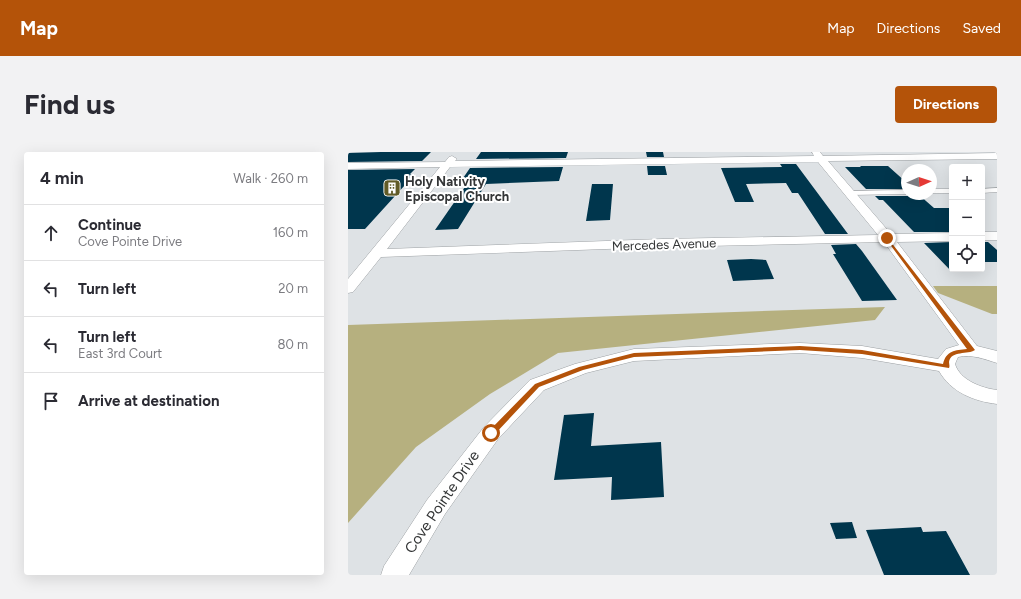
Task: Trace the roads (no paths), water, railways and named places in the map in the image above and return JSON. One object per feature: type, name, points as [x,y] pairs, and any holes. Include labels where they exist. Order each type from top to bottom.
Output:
[{"type":"street","points":[[348,289],[458,152]]},
{"type":"street","points":[[818,155],[887,238],[971,350]]},
{"type":"street","points":[[348,166],[447,165],[818,155],[997,156]]},
{"type":"street","points":[[985,236],[997,236]]},
{"type":"street","name":"Mercedes Avenue","points":[[376,253],[662,243],[949,237]]},
{"type":"street","name":"Cove Pointe Drive","points":[[394,575],[436,507],[491,433],[537,385],[581,368],[634,355],[800,348],[862,352],[947,366]]},
{"type":"street","points":[[997,357],[971,350],[955,352],[949,356],[946,362],[948,370],[954,378],[964,386],[977,393],[997,397]]},
{"type":"lane","points":[[985,191],[997,190]]},
{"type":"lane","points":[[937,192],[949,191]]},
{"type":"lane","points":[[849,193],[901,192]]},
{"type":"place","name":"Holy Nativity Episcopal Church","points":[[392,188]]}]
